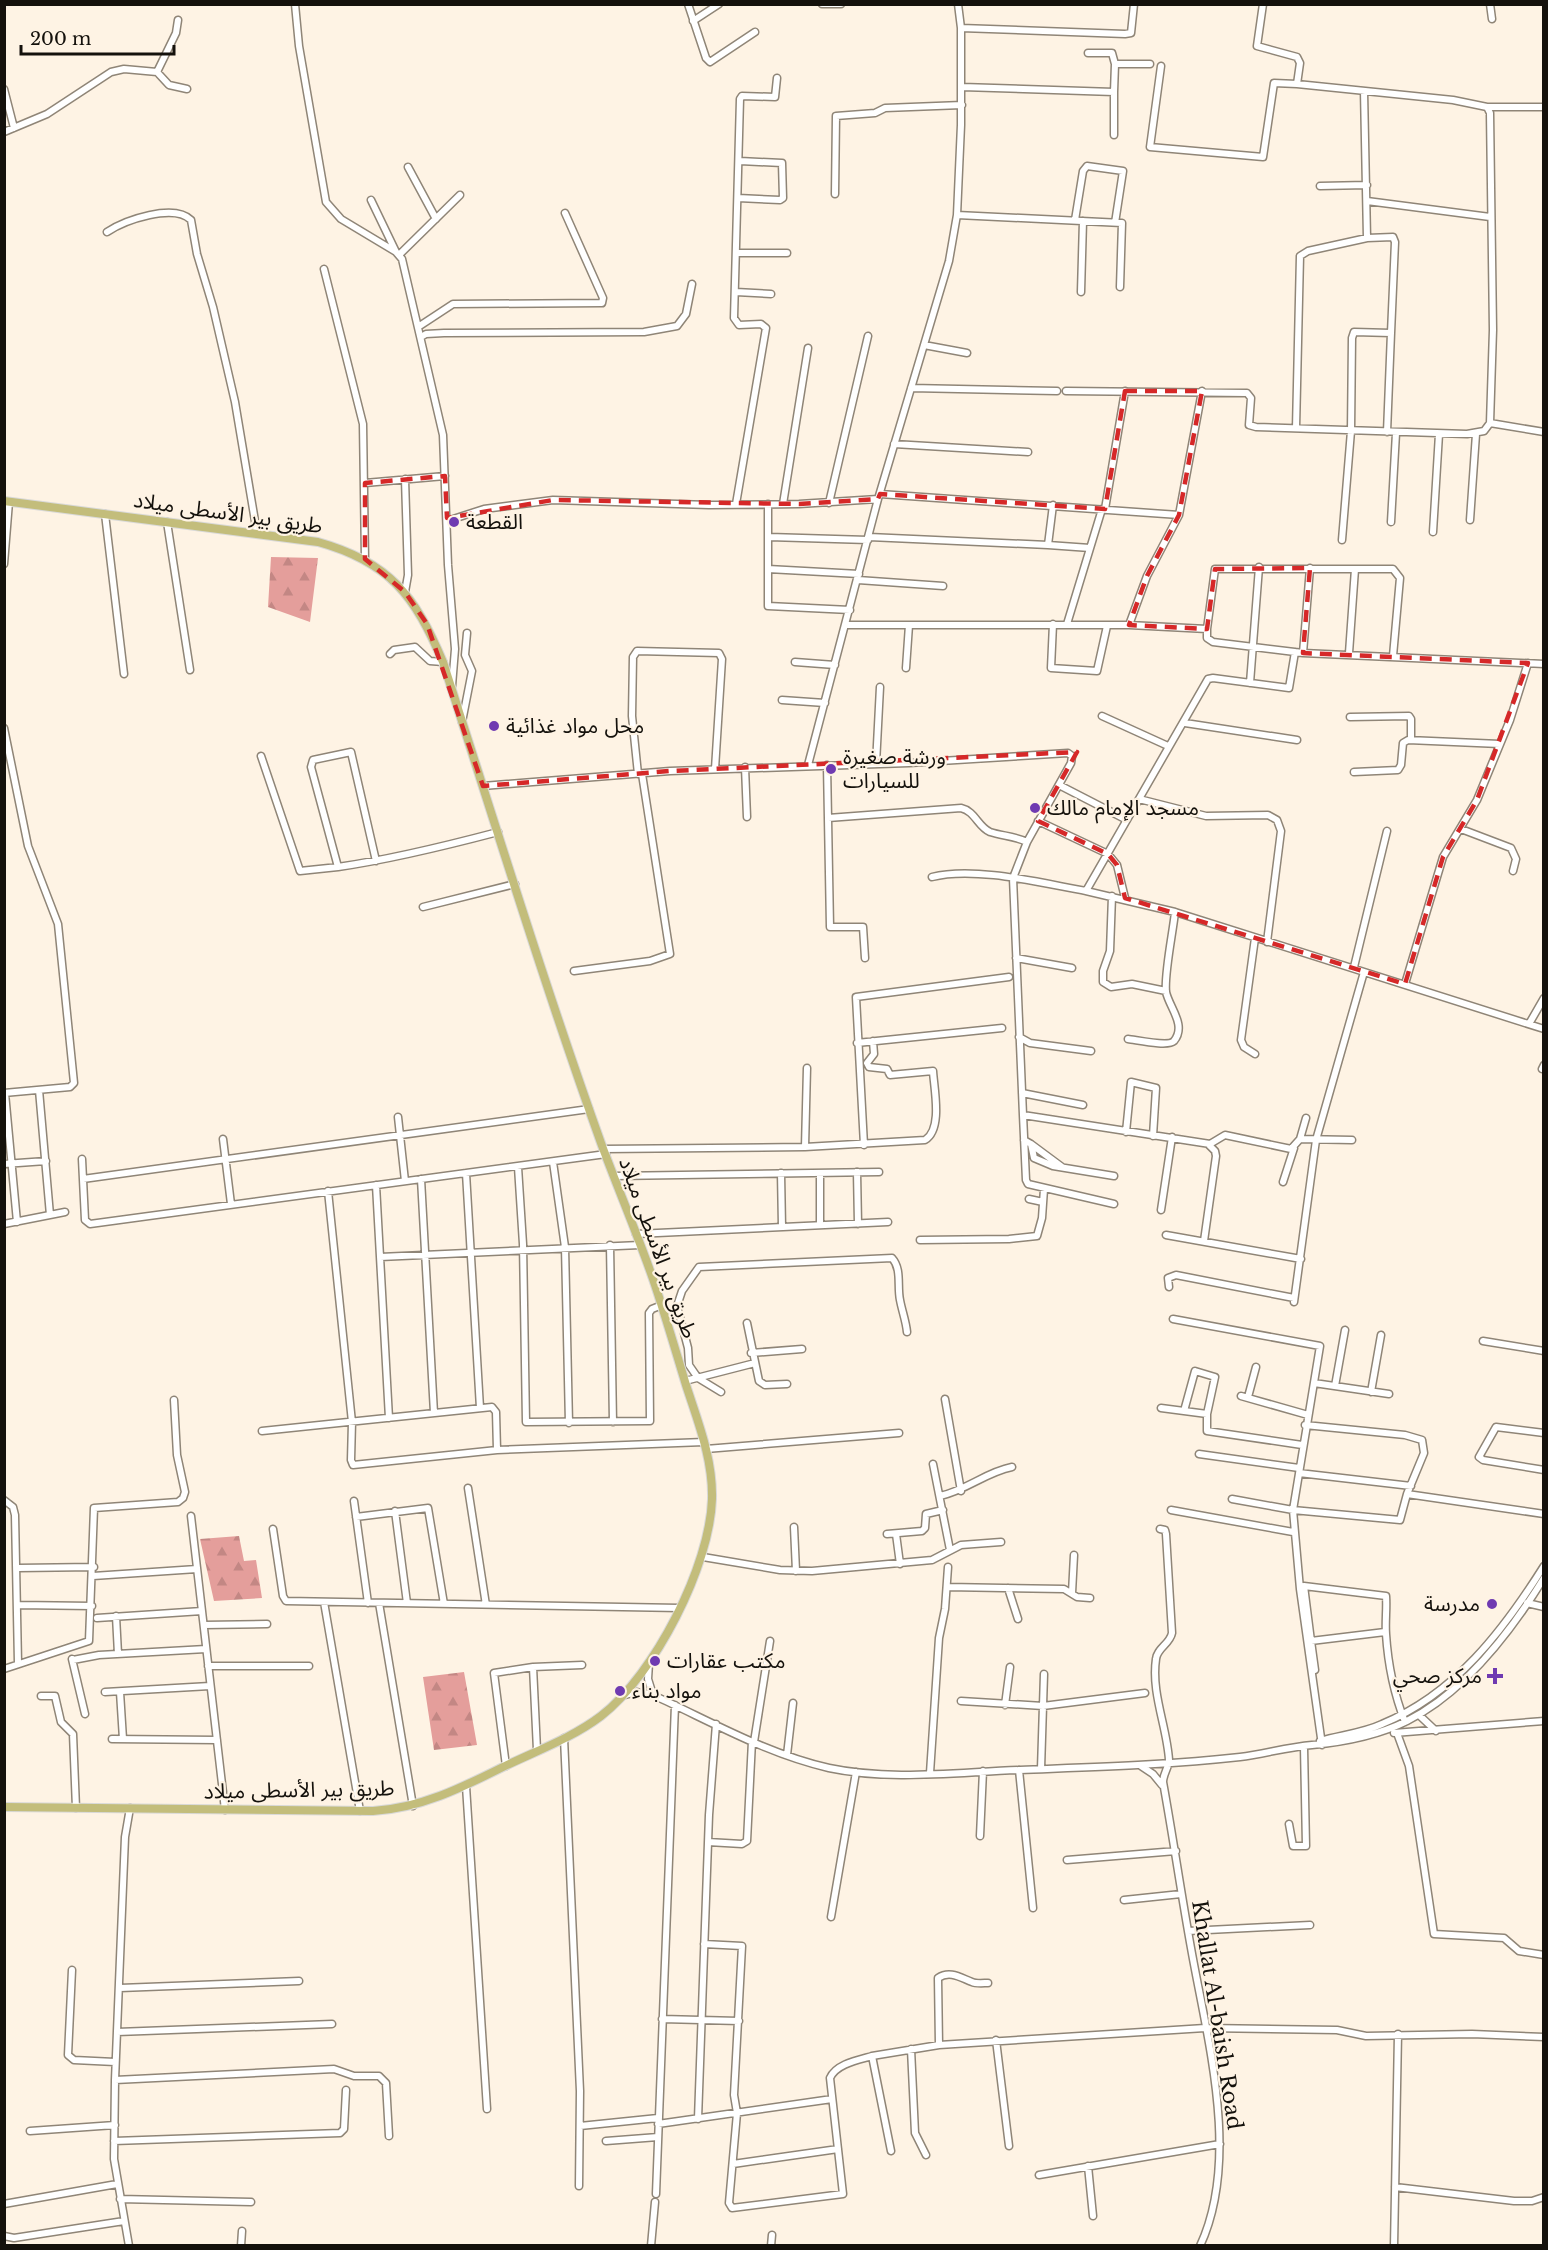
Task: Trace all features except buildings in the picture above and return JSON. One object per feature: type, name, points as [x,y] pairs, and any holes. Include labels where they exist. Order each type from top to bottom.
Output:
[{"type":"main road","name":"طريق بير الأسطى ميلاد","points":[[4,1807],[360,1811],[413,1806],[466,1786],[592,1723],[625,1695],[649,1662],[680,1608],[703,1557],[711,1525],[712,1499],[705,1445],[662,1305],[589,1109],[443,662],[427,624],[405,592],[365,560],[318,542],[7,501]]},
{"type":"street","points":[[295,4],[298,46],[327,202],[341,219],[398,254]]},
{"type":"street","points":[[688,4],[706,58],[710,62],[755,32]]},
{"type":"street","points":[[693,21],[719,4]]},
{"type":"street","points":[[822,4],[841,4]]},
{"type":"street","points":[[808,765],[879,497],[945,278],[957,215],[962,105],[962,28],[958,4]]},
{"type":"street","points":[[962,28],[1125,34],[1131,33],[1134,4]]},
{"type":"street","points":[[1263,4],[1256,45],[1297,57],[1300,63],[1297,84]]},
{"type":"street","points":[[1490,4],[1492,19]]},
{"type":"street","points":[[158,72],[176,33],[178,20]]},
{"type":"street","points":[[1088,53],[1113,54],[1115,64],[1114,135]]},
{"type":"street","points":[[1115,64],[1150,64]]},
{"type":"street","points":[[1161,66],[1150,147],[1263,157],[1274,83],[1463,101],[1487,107],[1544,107]]},
{"type":"street","points":[[4,132],[47,114],[111,72],[124,69],[158,72],[169,85],[187,89]]},
{"type":"street","points":[[736,504],[766,328],[761,324],[736,323],[740,99],[742,96],[775,96],[777,78]]},
{"type":"street","points":[[962,87],[1114,92]]},
{"type":"street","points":[[4,89],[14,128]]},
{"type":"street","points":[[1364,90],[1366,238]]},
{"type":"street","points":[[835,194],[836,116],[875,113],[885,108],[962,105]]},
{"type":"street","points":[[1066,391],[1247,393],[1251,398],[1249,425],[1396,433],[1476,434],[1484,431],[1490,423],[1493,330],[1490,217],[1492,161],[1490,113],[1487,107]]},
{"type":"street","points":[[738,198],[780,200],[783,198],[783,163],[740,161]]},
{"type":"street","points":[[1075,220],[1083,171],[1087,166],[1123,171],[1115,223]]},
{"type":"street","points":[[408,167],[436,219]]},
{"type":"street","points":[[1320,186],[1367,184]]},
{"type":"street","points":[[398,254],[460,195]]},
{"type":"street","points":[[371,200],[398,254],[439,409],[446,476],[455,649],[452,690]]},
{"type":"street","points":[[1367,201],[1490,217]]},
{"type":"street","points":[[107,232],[169,211],[181,213],[191,220],[197,254],[213,307],[235,402],[256,533]]},
{"type":"street","points":[[418,327],[453,304],[602,303],[603,298],[565,213]]},
{"type":"street","points":[[957,215],[1075,220],[1115,223],[1124,226],[1120,287]]},
{"type":"street","points":[[1082,292],[1083,221]]},
{"type":"street","points":[[1296,428],[1298,261],[1300,256],[1308,251],[1366,238],[1390,237],[1395,239],[1387,432]]},
{"type":"street","points":[[737,253],[787,253]]},
{"type":"street","points":[[324,269],[363,424],[365,560]]},
{"type":"street","points":[[421,337],[426,334],[444,333],[644,332],[677,326],[686,314],[692,284]]},
{"type":"street","points":[[736,292],[771,294]]},
{"type":"street","points":[[1342,540],[1351,431],[1352,334],[1391,333]]},
{"type":"street","points":[[829,503],[868,336]]},
{"type":"street","points":[[924,345],[967,353]]},
{"type":"street","points":[[783,504],[808,348]]},
{"type":"street","points":[[911,388],[1057,391]]},
{"type":"street","points":[[1067,624],[1103,509],[1125,391]]},
{"type":"street","points":[[1130,625],[1147,576],[1179,515],[1202,391]]},
{"type":"street","points":[[1490,423],[1544,432]]},
{"type":"street","points":[[1390,522],[1396,433]]},
{"type":"street","points":[[1434,532],[1439,434]]},
{"type":"street","points":[[1470,520],[1476,434]]},
{"type":"street","points":[[894,444],[1028,452]]},
{"type":"street","points":[[365,483],[446,476]]},
{"type":"street","points":[[405,479],[408,575],[405,592]]},
{"type":"street","points":[[447,521],[484,509],[553,500],[783,504],[829,503],[879,497],[1053,505],[1179,515]]},
{"type":"street","points":[[4,564],[7,501]]},
{"type":"street","points":[[768,504],[769,607],[850,610]]},
{"type":"street","points":[[1048,545],[1053,505]]},
{"type":"street","points":[[105,514],[124,674]]},
{"type":"street","points":[[166,522],[190,670]]},
{"type":"street","points":[[769,537],[868,538],[1090,548]]},
{"type":"street","points":[[1250,683],[1255,648],[1260,567]]},
{"type":"street","points":[[1393,656],[1399,574],[1393,569],[1260,567],[1214,570],[1207,629],[1209,641],[1303,653],[1348,653],[1393,656],[1544,664]]},
{"type":"street","points":[[1303,653],[1310,568]]},
{"type":"street","points":[[768,569],[943,586]]},
{"type":"street","points":[[1348,653],[1355,569]]},
{"type":"street","points":[[1053,624],[1051,668],[1097,671],[1107,626]]},
{"type":"street","points":[[846,625],[1067,624],[1207,629]]},
{"type":"street","points":[[906,668],[909,625]]},
{"type":"street","points":[[462,723],[472,671],[465,655],[467,633]]},
{"type":"street","points":[[390,654],[394,650],[413,647],[430,661],[443,662]]},
{"type":"street","points":[[574,971],[650,961],[670,954],[632,716],[633,657],[637,651],[719,653],[722,659],[715,769]]},
{"type":"street","points":[[1086,891],[1168,746],[1185,723],[1208,679],[1291,687],[1295,652]]},
{"type":"street","points":[[795,662],[835,665]]},
{"type":"street","points":[[1405,984],[1443,857],[1478,800],[1528,663]]},
{"type":"street","points":[[876,764],[880,687]]},
{"type":"street","points":[[782,700],[825,703]]},
{"type":"street","points":[[1102,716],[1168,746]]},
{"type":"street","points":[[1350,717],[1409,716],[1412,719],[1411,740]]},
{"type":"street","points":[[1185,723],[1297,740]]},
{"type":"street","points":[[4,728],[28,846],[55,913],[59,930],[74,1083],[70,1087],[5,1093],[8,1164],[17,1222]]},
{"type":"street","points":[[1354,772],[1398,770],[1401,765],[1403,743],[1411,740],[1500,744]]},
{"type":"street","points":[[339,867],[310,764],[313,760],[347,752],[352,755],[376,861]]},
{"type":"street","points":[[483,786],[744,767],[876,764],[1068,753],[1072,756],[1071,763],[1027,842],[1013,878],[1026,1180],[1030,1185],[1044,1189],[1114,1204]]},
{"type":"street","points":[[261,756],[300,871],[339,867],[433,850],[498,832]]},
{"type":"street","points":[[827,765],[830,927],[863,927],[865,957]]},
{"type":"street","points":[[744,767],[747,818]]},
{"type":"street","points":[[1059,785],[1127,820]]},
{"type":"street","points":[[1139,799],[1206,816],[1268,815],[1277,820],[1281,831],[1267,942]]},
{"type":"street","points":[[828,818],[961,808],[968,810],[989,831],[1014,836],[1027,842]]},
{"type":"street","points":[[1038,821],[1108,854],[1118,866],[1125,898]]},
{"type":"street","points":[[1461,829],[1511,848],[1516,859],[1513,871]]},
{"type":"street","points":[[1354,967],[1387,831]]},
{"type":"street","points":[[932,877],[955,872],[1013,878],[1125,898],[1354,967],[1544,1029]]},
{"type":"street","points":[[423,907],[515,884]]},
{"type":"street","points":[[1112,896],[1110,951],[1103,971],[1103,982],[1111,987],[1132,984],[1166,991]]},
{"type":"street","points":[[1128,1039],[1167,1044],[1174,1041],[1179,1024],[1166,991],[1176,912]]},
{"type":"street","points":[[1255,938],[1241,1040],[1244,1047],[1256,1054]]},
{"type":"street","points":[[1016,958],[1072,968]]},
{"type":"street","points":[[1168,1287],[1168,1278],[1176,1275],[1294,1300],[1316,1140],[1364,972]]},
{"type":"street","points":[[864,1145],[855,1001],[858,995],[1009,976]]},
{"type":"street","points":[[1529,1024],[1544,998]]},
{"type":"street","points":[[858,1043],[1002,1028]]},
{"type":"street","points":[[1019,1037],[1030,1043],[1091,1051]]},
{"type":"street","points":[[81,1159],[85,1220],[90,1224],[518,1167],[604,1152],[864,1145],[926,1140],[933,1134],[935,1125],[933,1071],[890,1075],[886,1069],[869,1067],[867,1063],[874,1054],[873,1041]]},
{"type":"street","points":[[806,1147],[807,1068]]},
{"type":"street","points":[[1126,1132],[1131,1082],[1156,1088],[1153,1136]]},
{"type":"street","points":[[39,1090],[50,1215]]},
{"type":"street","points":[[1022,1093],[1083,1105]]},
{"type":"street","points":[[83,1179],[589,1109]]},
{"type":"street","points":[[1023,1115],[1208,1144],[1215,1151],[1216,1156],[1204,1241]]},
{"type":"street","points":[[398,1117],[405,1181]]},
{"type":"street","points":[[1283,1182],[1306,1118]]},
{"type":"street","points":[[1208,1144],[1227,1135],[1286,1149],[1294,1148]]},
{"type":"street","points":[[1161,1210],[1172,1137]]},
{"type":"street","points":[[223,1139],[231,1204]]},
{"type":"street","points":[[1300,1139],[1352,1140]]},
{"type":"street","points":[[1024,1140],[1030,1144],[1034,1158],[1063,1168],[1114,1176]]},
{"type":"street","points":[[8,1164],[46,1161]]},
{"type":"street","points":[[553,1162],[565,1247],[569,1423]]},
{"type":"street","points":[[518,1167],[523,1249],[524,1420],[528,1423],[569,1423],[648,1422],[652,1419],[649,1313],[652,1309],[662,1305]]},
{"type":"street","points":[[857,1172],[858,1224]]},
{"type":"street","points":[[614,1176],[879,1172]]},
{"type":"street","points":[[466,1173],[480,1408]]},
{"type":"street","points":[[781,1173],[782,1227]]},
{"type":"street","points":[[820,1173],[820,1225]]},
{"type":"street","points":[[421,1179],[434,1413]]},
{"type":"street","points":[[376,1185],[389,1418]]},
{"type":"street","points":[[920,1240],[1032,1238],[1040,1231],[1044,1189]]},
{"type":"street","points":[[328,1191],[352,1422],[351,1460],[355,1466],[496,1450],[705,1445],[899,1433]]},
{"type":"street","points":[[1029,1199],[1043,1202]]},
{"type":"street","points":[[4,1224],[65,1212]]},
{"type":"street","points":[[636,1234],[888,1222]]},
{"type":"street","points":[[1166,1235],[1301,1259]]},
{"type":"street","points":[[610,1245],[613,1422]]},
{"type":"street","points":[[380,1257],[640,1245]]},
{"type":"street","points":[[721,1392],[698,1378],[689,1365],[688,1348],[676,1306],[682,1291],[699,1268],[892,1258],[897,1269],[900,1300],[905,1312],[907,1332]]},
{"type":"street","points":[[1173,1319],[1320,1345],[1302,1445],[1293,1510],[1293,1532],[1322,1743]]},
{"type":"street","points":[[747,1323],[751,1353],[761,1383],[787,1384]]},
{"type":"street","points":[[1335,1386],[1345,1330]]},
{"type":"street","points":[[1371,1392],[1381,1335]]},
{"type":"street","points":[[1483,1341],[1544,1351]]},
{"type":"street","points":[[751,1353],[802,1349]]},
{"type":"street","points":[[685,1381],[755,1363]]},
{"type":"street","points":[[1256,1367],[1245,1397],[1308,1415]]},
{"type":"street","points":[[1184,1411],[1195,1371],[1215,1377],[1207,1414],[1207,1431],[1302,1445]]},
{"type":"street","points":[[1314,1383],[1389,1394]]},
{"type":"street","points":[[4,1669],[87,1644],[90,1640],[94,1508],[178,1502],[184,1496],[177,1455],[174,1400]]},
{"type":"street","points":[[945,1400],[961,1491]]},
{"type":"street","points":[[262,1431],[492,1407],[495,1409],[496,1450]]},
{"type":"street","points":[[1161,1408],[1207,1414]]},
{"type":"street","points":[[1233,1499],[1293,1510],[1400,1521],[1407,1494],[1425,1450],[1423,1442],[1418,1438],[1305,1425]]},
{"type":"street","points":[[1544,1433],[1496,1426],[1479,1457],[1483,1460],[1544,1470]]},
{"type":"street","points":[[1199,1454],[1411,1486]]},
{"type":"street","points":[[933,1464],[950,1550]]},
{"type":"street","points":[[940,1496],[961,1491],[993,1471],[1012,1467]]},
{"type":"street","points":[[468,1488],[486,1605]]},
{"type":"street","points":[[1407,1494],[1544,1514]]},
{"type":"street","points":[[4,1500],[15,1511],[18,1568],[18,1664]]},
{"type":"street","points":[[354,1501],[368,1603]]},
{"type":"street","points":[[356,1516],[425,1506],[429,1509],[444,1604]]},
{"type":"street","points":[[887,1534],[922,1531],[925,1528],[926,1514],[943,1510]]},
{"type":"street","points":[[1170,1510],[1293,1532]]},
{"type":"street","points":[[395,1511],[407,1604]]},
{"type":"street","points":[[191,1516],[225,1810]]},
{"type":"street","points":[[794,1527],[796,1571]]},
{"type":"street","points":[[273,1529],[284,1599],[407,1604],[680,1608]]},
{"type":"street","points":[[1160,1529],[1165,1530],[1166,1534],[1172,1633],[1170,1641],[1157,1655],[1156,1683],[1170,1763],[1163,1775],[1164,1788]]},
{"type":"street","points":[[896,1534],[900,1564]]},
{"type":"street","points":[[703,1557],[796,1571],[938,1559],[962,1545],[1001,1542]]},
{"type":"street","points":[[1072,1593],[1074,1555]]},
{"type":"street","points":[[1322,1743],[1419,1715],[1461,1678],[1502,1630],[1544,1566]]},
{"type":"street","points":[[18,1568],[94,1567]]},
{"type":"street","points":[[930,1773],[939,1638],[948,1568]]},
{"type":"street","points":[[93,1576],[197,1569]]},
{"type":"street","points":[[1513,1616],[1527,1603],[1544,1578]]},
{"type":"street","points":[[1316,1670],[1304,1587],[1306,1585],[1385,1594],[1385,1632],[1393,1687],[1403,1719]]},
{"type":"street","points":[[947,1587],[1064,1589],[1077,1597],[1090,1598]]},
{"type":"street","points":[[1008,1588],[1018,1619]]},
{"type":"street","points":[[324,1602],[360,1811]]},
{"type":"street","points":[[379,1603],[413,1806]]},
{"type":"street","points":[[1527,1603],[1544,1606]]},
{"type":"street","points":[[18,1605],[92,1606]]},
{"type":"street","points":[[97,1618],[202,1611]]},
{"type":"street","points":[[116,1616],[118,1654]]},
{"type":"street","points":[[204,1626],[267,1624]]},
{"type":"street","points":[[1311,1641],[1385,1632]]},
{"type":"street","points":[[708,1842],[742,1844],[747,1841],[753,1742],[770,1641]]},
{"type":"street","points":[[85,1714],[72,1658],[206,1649]]},
{"type":"street","points":[[649,1662],[648,1679],[653,1695]]},
{"type":"street","points":[[506,1766],[493,1675],[533,1666],[582,1665]]},
{"type":"street","points":[[208,1666],[309,1666]]},
{"type":"street","points":[[533,1666],[537,1750]]},
{"type":"street","points":[[1005,1705],[1010,1667]]},
{"type":"street","points":[[1041,1769],[1044,1674]]},
{"type":"street","points":[[1382,1732],[1461,1678]]},
{"type":"street","points":[[105,1692],[210,1686]]},
{"type":"street","points":[[120,1692],[123,1739]]},
{"type":"street","points":[[625,1695],[642,1692],[653,1695],[753,1742],[787,1755],[829,1768],[856,1772],[930,1773],[1170,1763],[1243,1756],[1382,1732],[1436,1731],[1544,1721]]},
{"type":"street","points":[[961,1701],[1043,1706],[1145,1693]]},
{"type":"street","points":[[41,1696],[55,1696],[61,1722],[73,1734],[76,1808]]},
{"type":"street","points":[[787,1755],[793,1703]]},
{"type":"street","points":[[656,2194],[675,1705]]},
{"type":"street","points":[[1419,1715],[1436,1731]]},
{"type":"street","points":[[698,2119],[708,1842],[716,1724]]},
{"type":"street","points":[[1397,1733],[1408,1766],[1434,1934],[1504,1938],[1519,1951],[1544,1955]]},
{"type":"street","points":[[564,1738],[580,2126],[579,2186]]},
{"type":"street","points":[[112,1739],[217,1740]]},
{"type":"street","points":[[1289,1824],[1293,1846],[1306,1846],[1304,1747]]},
{"type":"street","points":[[1138,1765],[1153,1774],[1164,1788]]},
{"type":"street","points":[[1019,1770],[1033,1908]]},
{"type":"street","points":[[980,1836],[983,1771]]},
{"type":"street","points":[[831,1917],[856,1772]]},
{"type":"street","points":[[466,1786],[487,2109]]},
{"type":"street","name":"Khallat Al-baish Road","points":[[1164,1788],[1205,2028],[1220,2144],[1214,2202],[1200,2246]]},
{"type":"street","points":[[129,2246],[117,2184],[114,2141],[125,1837],[130,1808]]},
{"type":"street","points":[[1067,1860],[1176,1851]]},
{"type":"street","points":[[1124,1900],[1181,1894]]},
{"type":"street","points":[[1188,1931],[1310,1925]]},
{"type":"street","points":[[704,1944],[742,1944],[740,2022],[734,2095],[737,2113],[729,2203],[734,2209],[841,2195],[844,2192],[831,2074],[845,2064],[872,2056],[939,2045],[996,2040],[1205,2028],[1272,2027],[1337,2030],[1366,2036],[1398,2034],[1544,2037]]},
{"type":"street","points":[[72,1970],[68,2055],[74,2060],[116,2062]]},
{"type":"street","points":[[939,2045],[938,1978],[948,1974],[965,1977],[973,1982],[988,1983]]},
{"type":"street","points":[[120,1988],[299,1981]]},
{"type":"street","points":[[662,2019],[740,2022]]},
{"type":"street","points":[[117,2032],[332,2024]]},
{"type":"street","points":[[1394,2246],[1398,2034]]},
{"type":"street","points":[[996,2040],[1009,2146]]},
{"type":"street","points":[[911,2049],[915,2133],[926,2155]]},
{"type":"street","points":[[872,2056],[891,2151]]},
{"type":"street","points":[[115,2080],[334,2069],[354,2076],[379,2076],[386,2083],[389,2136]]},
{"type":"street","points":[[114,2141],[340,2133],[344,2129],[346,2090]]},
{"type":"street","points":[[580,2126],[698,2119],[832,2099]]},
{"type":"street","points":[[30,2131],[115,2125]]},
{"type":"street","points":[[606,2141],[658,2137]]},
{"type":"street","points":[[1039,2175],[1220,2144]]},
{"type":"street","points":[[733,2164],[838,2149]]},
{"type":"street","points":[[1088,2166],[1093,2216]]},
{"type":"street","points":[[4,2204],[117,2184]]},
{"type":"street","points":[[1395,2187],[1514,2200],[1532,2201],[1544,2197]]},
{"type":"street","points":[[120,2199],[251,2202]]},
{"type":"street","points":[[651,2246],[655,2202]]},
{"type":"street","points":[[4,2236],[14,2238],[124,2221]]},
{"type":"street","points":[[241,2246],[242,2230]]},
{"type":"street","points":[[771,2246],[772,2235]]},
{"type":"highlighted area","points":[[1125,391],[1202,391],[1179,515],[1147,576],[1129,625],[1207,629],[1215,569],[1310,568],[1303,653],[1528,663],[1477,800],[1443,857],[1405,984],[1125,898],[1117,865],[1108,854],[1038,821],[1077,752],[670,771],[483,786],[427,624],[405,592],[365,559],[365,483],[445,476],[447,518],[553,500],[799,504],[878,499],[880,494],[1105,509]]},
{"type":"green space","points":[[271,557],[318,558],[310,622],[268,607]]},
{"type":"green space","points":[[239,1536],[244,1561],[256,1560],[262,1598],[214,1601],[200,1539]]},
{"type":"green space","points":[[464,1672],[477,1745],[434,1750],[423,1677]]},
{"type":"place","name":"القطعة","points":[[454,522]]},
{"type":"place","name":"محل مواد غذائية","points":[[494,726]]},
{"type":"place","name":"ورشة صغيرة للسيارات","points":[[831,769]]},
{"type":"place","name":"مسجد الإمام مالك","points":[[1035,808]]},
{"type":"place","name":"مدرسة","points":[[1492,1604]]},
{"type":"place","name":"مكتب عقارات","points":[[655,1661]]},
{"type":"place","name":"مركز صحي","points":[[1495,1676]]},
{"type":"place","name":"مواد بناء","points":[[620,1691]]}]
